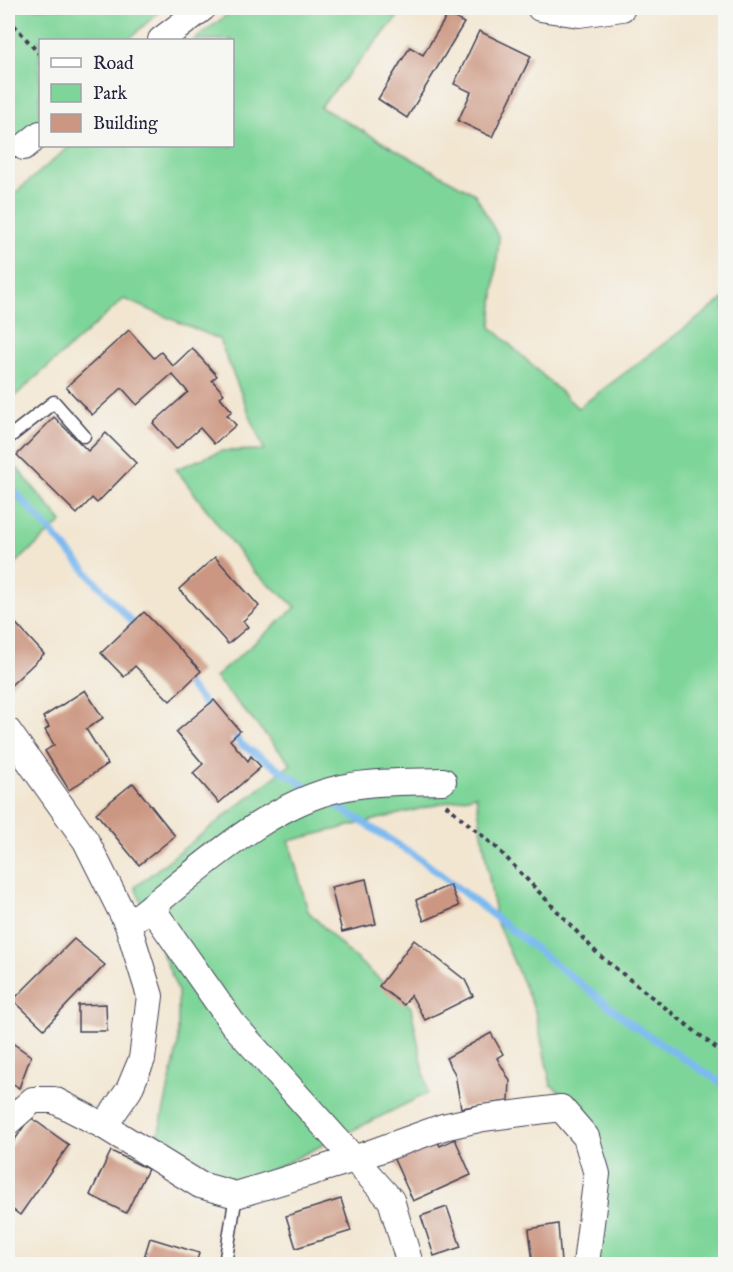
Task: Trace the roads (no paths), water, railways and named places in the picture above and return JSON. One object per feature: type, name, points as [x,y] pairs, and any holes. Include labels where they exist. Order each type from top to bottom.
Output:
[{"type":"street","points":[[161,39],[203,8]]},
{"type":"street","points":[[540,8],[579,14],[622,8]]},
{"type":"street","points":[[8,731],[86,841],[128,925],[150,996],[142,1059],[129,1090],[104,1126]]},
{"type":"street","points":[[128,925],[256,826],[294,805],[340,788],[431,782]]},
{"type":"street","points":[[151,907],[233,1024],[391,1200],[410,1264]]},
{"type":"street","points":[[8,1122],[33,1100],[54,1100],[104,1126],[200,1185],[236,1195],[354,1158],[443,1126],[561,1108],[586,1137],[597,1174],[586,1264]]},
{"type":"lane","points":[[8,438],[54,402],[84,436]]},
{"type":"lane","points":[[225,1264],[236,1195]]},
{"type":"waterway","points":[[8,484],[138,629]]},
{"type":"waterway","points":[[182,678],[212,712]]},
{"type":"waterway","points":[[230,731],[242,745],[313,791]]},
{"type":"waterway","points":[[328,800],[422,860],[637,1028],[726,1086]]}]
